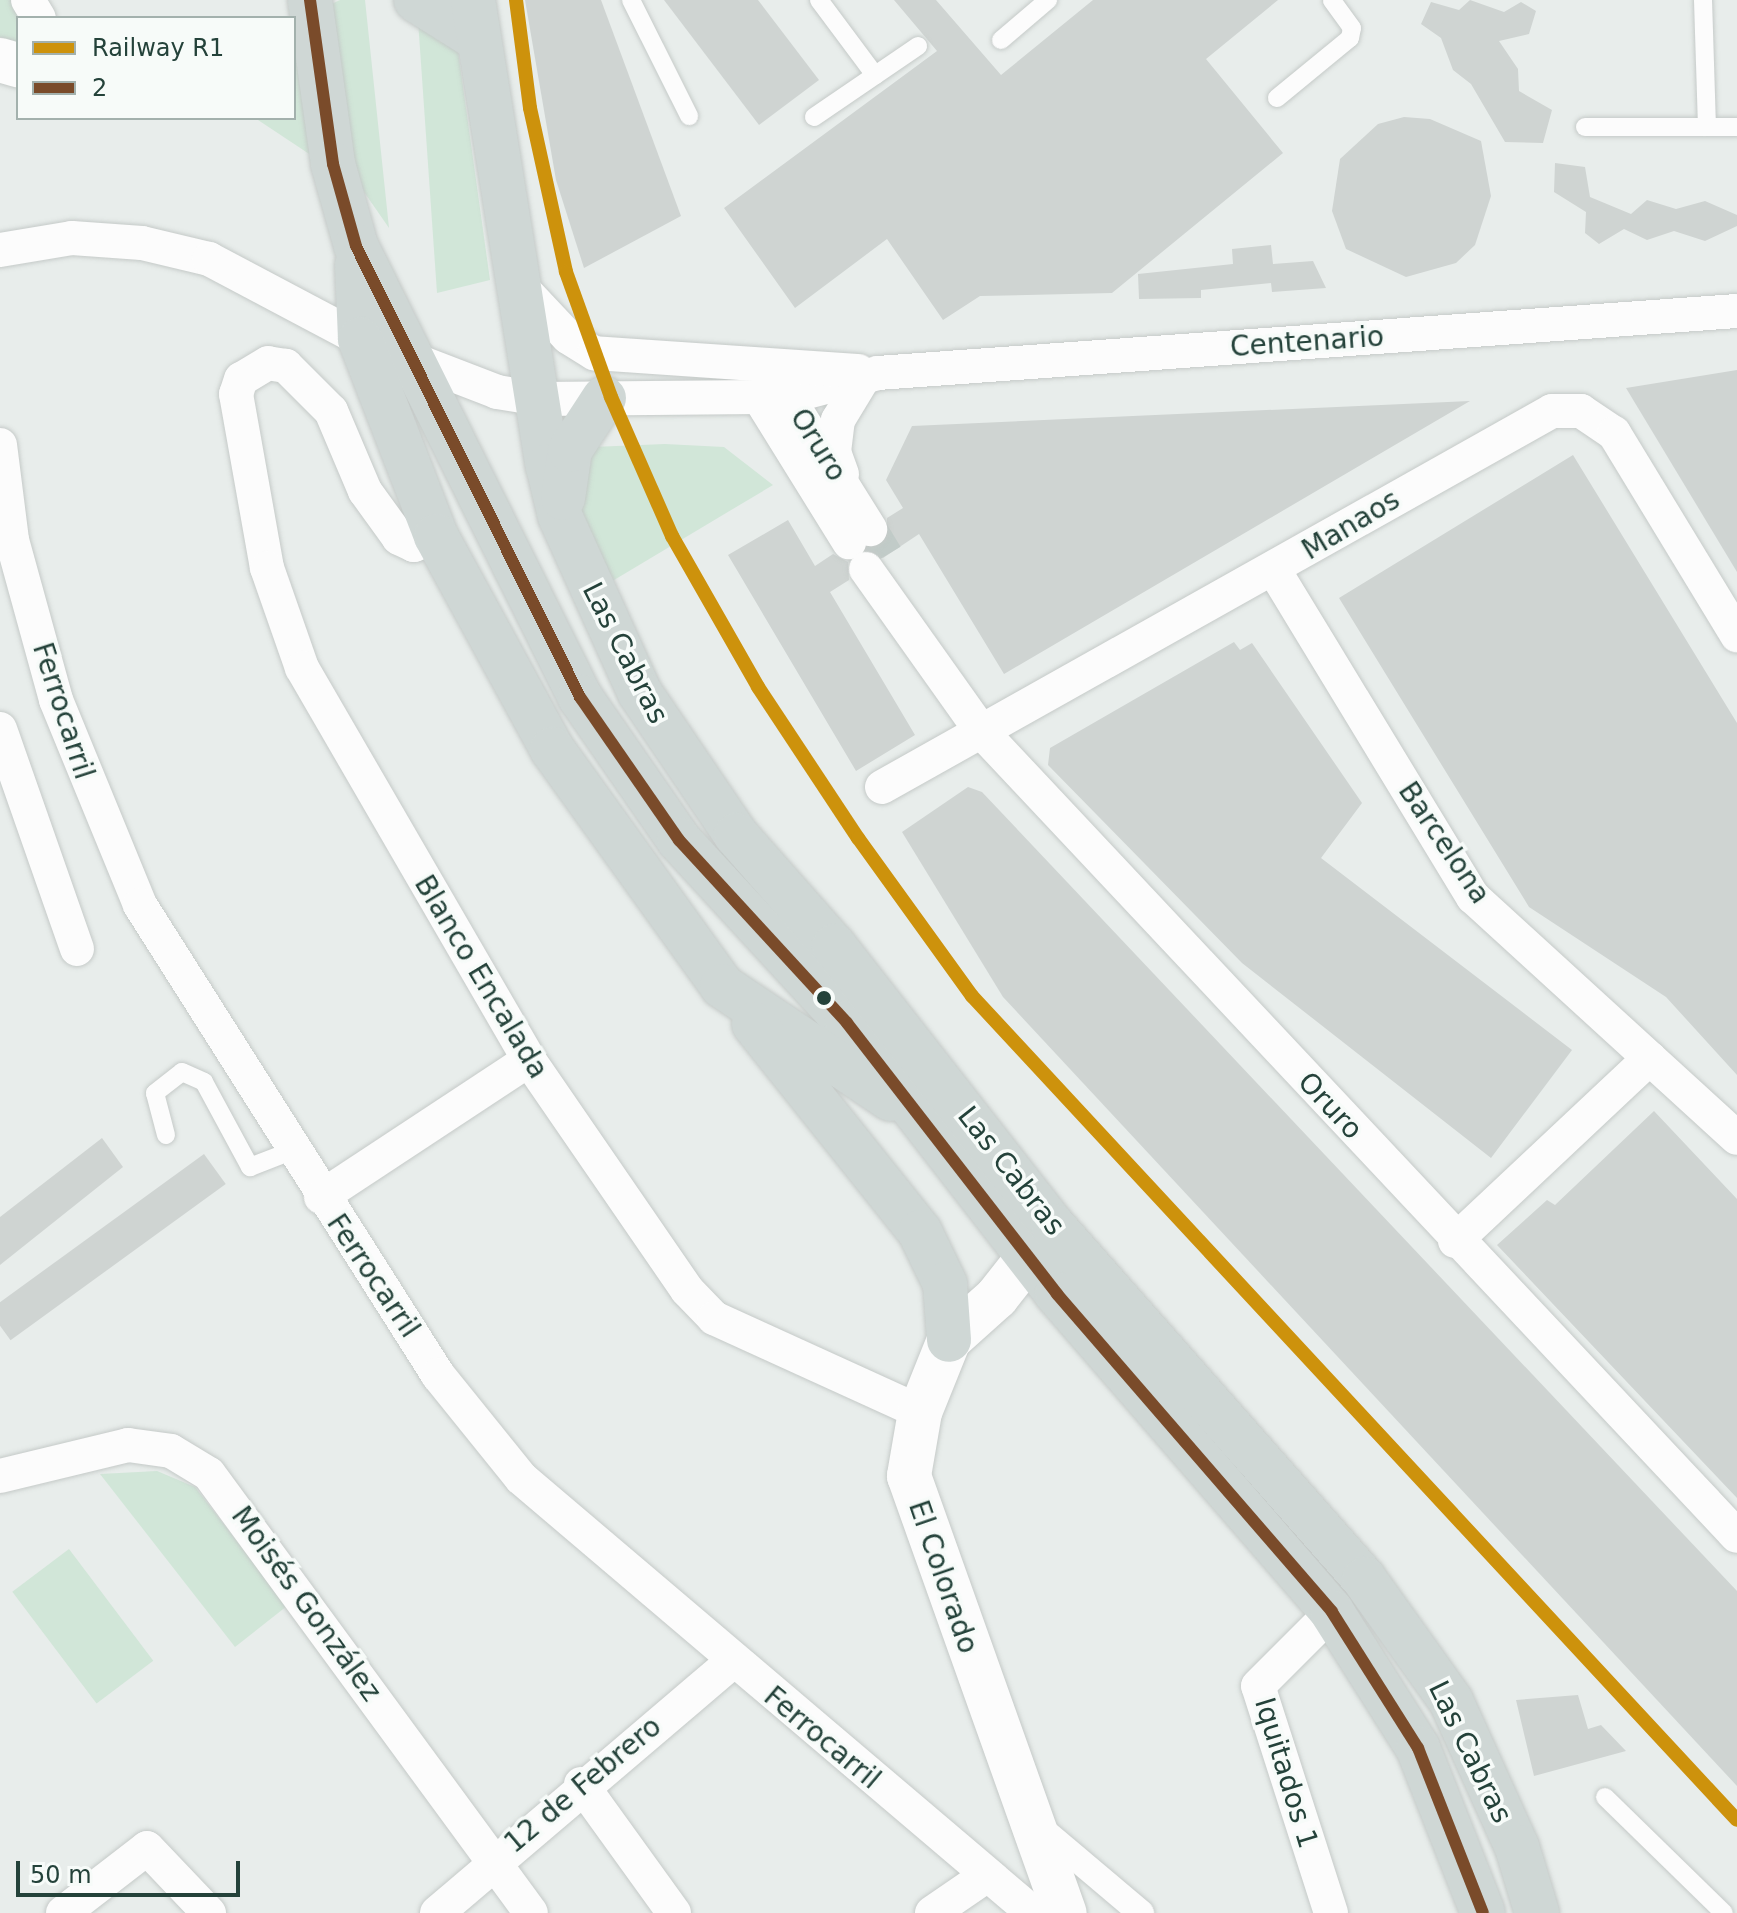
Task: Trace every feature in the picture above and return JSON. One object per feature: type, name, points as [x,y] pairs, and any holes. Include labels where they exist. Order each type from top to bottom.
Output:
[{"type":"main road","points":[[416,0],[476,19]]},
{"type":"main road","points":[[307,6],[333,164],[356,246],[360,339],[436,536],[552,749],[722,986],[920,1232],[945,1284],[949,1340]]},
{"type":"main road","name":"Las Cabras","points":[[476,19],[560,516],[640,693],[690,768],[1042,1242],[1332,1612],[1418,1748],[1483,1913]]},
{"type":"main road","name":"Las Cabras","points":[[356,246],[580,697],[679,840],[847,1023],[919,1118],[1364,1579],[1451,1701],[1517,1847],[1537,1913]]},
{"type":"main road","points":[[560,516],[570,450],[604,398]]},
{"type":"main road","points":[[722,986],[919,1118]]},
{"type":"street","name":"Centenario","points":[[0,250],[72,238],[142,243],[209,259],[360,339],[497,392],[540,399],[773,397],[871,375],[1737,311]]},
{"type":"street","name":"Centenario","points":[[519,285],[568,337],[594,353],[765,360],[871,375]]},
{"type":"street","name":"Oruro","points":[[765,360],[773,397],[981,731],[1455,1241],[1737,1536]]},
{"type":"street","name":"Blanco Encalada","points":[[436,536],[414,545],[399,538],[365,491],[331,411],[286,366],[254,367],[236,394],[267,568],[302,668],[529,1060],[687,1290],[714,1318],[920,1412]]},
{"type":"street","points":[[850,497],[834,452],[838,420],[871,375]]},
{"type":"street","name":"Oruro","points":[[773,397],[850,497],[868,549]]},
{"type":"street","name":"Manaos","points":[[882,787],[1274,570],[1528,421],[1581,411],[1614,433],[1737,635]]},
{"type":"street","name":"Ferrocarril","points":[[0,445],[12,540],[56,700],[95,808],[140,905],[291,1151],[438,1375],[521,1478],[732,1662],[1033,1913]]},
{"type":"street","name":"Barcelona","points":[[1274,570],[1473,897],[1737,1138]]},
{"type":"street","points":[[0,729],[77,949]]},
{"type":"street","points":[[1455,1241],[1650,1058]]},
{"type":"street","points":[[321,1197],[529,1060]]},
{"type":"street","name":"El Colorado","points":[[1042,1242],[949,1340],[920,1412],[909,1476],[918,1517],[1065,1913]]},
{"type":"street","name":"Moisés González","points":[[0,1476],[128,1445],[171,1451],[209,1474],[531,1913]]},
{"type":"street","name":"Iquitados 1","points":[[1331,1913],[1258,1686],[1332,1612]]},
{"type":"street","name":"12 de Febrero","points":[[437,1913],[581,1784],[732,1662]]},
{"type":"street","points":[[581,1784],[674,1913]]},
{"type":"street","points":[[1032,1821],[1141,1913]]},
{"type":"street","points":[[63,1913],[147,1848],[209,1913]]},
{"type":"street","points":[[932,1913],[986,1876]]},
{"type":"lane","points":[[631,0],[689,116]]},
{"type":"lane","points":[[819,0],[875,75]]},
{"type":"lane","points":[[1001,40],[1048,0]]},
{"type":"lane","points":[[1277,98],[1350,38],[1352,28],[1332,0]]},
{"type":"lane","points":[[1703,0],[1707,127]]},
{"type":"lane","points":[[814,117],[918,46]]},
{"type":"lane","points":[[1585,127],[1737,127]]},
{"type":"lane","points":[[166,1135],[155,1093],[182,1072],[204,1082],[250,1167],[291,1151]]},
{"type":"lane","points":[[1605,1797],[1724,1913]]},
{"type":"green space","points":[[0,0],[16,0],[22,16],[16,16],[16,42],[0,37]]},
{"type":"green space","points":[[340,0],[365,0],[389,228],[362,189],[258,120],[296,120],[296,21]]},
{"type":"green space","points":[[451,1],[490,280],[437,293],[417,6]]},
{"type":"green space","points":[[665,444],[724,447],[773,485],[589,595],[573,455],[592,447]]},
{"type":"green space","points":[[157,1471],[195,1487],[287,1606],[235,1647],[100,1474]]},
{"type":"green space","points":[[69,1549],[153,1661],[97,1704],[12,1592]]},
{"type":"building","points":[[525,0],[601,0],[681,216],[584,268],[556,180]]},
{"type":"building","points":[[664,0],[758,0],[819,80],[759,125]]},
{"type":"building","points":[[894,0],[936,0],[1001,75],[1093,0],[1278,0],[1206,59],[1283,153],[1112,293],[980,296],[943,320],[887,239],[795,308],[724,208],[937,51]]},
{"type":"building","points":[[1470,0],[1504,12],[1521,2],[1536,11],[1529,34],[1499,41],[1518,69],[1519,91],[1552,110],[1543,143],[1505,142],[1471,84],[1453,70],[1441,38],[1421,24],[1431,2],[1459,10]]},
{"type":"building","points":[[1404,117],[1430,119],[1481,141],[1491,196],[1475,245],[1456,263],[1406,277],[1346,249],[1332,211],[1340,159],[1378,124]]},
{"type":"building","points":[[1555,163],[1585,167],[1590,197],[1631,214],[1647,200],[1676,209],[1705,201],[1737,215],[1737,226],[1705,241],[1674,231],[1647,240],[1624,229],[1599,244],[1585,233],[1586,212],[1554,192]]},
{"type":"building","points":[[1271,245],[1273,264],[1313,261],[1326,288],[1272,292],[1271,283],[1201,290],[1201,298],[1139,299],[1138,274],[1233,264],[1232,249]]},
{"type":"building","points":[[1737,370],[1737,572],[1626,388]]},
{"type":"building","points":[[1470,401],[1004,674],[919,534],[883,558],[867,550],[887,539],[887,518],[903,508],[886,480],[912,426]]},
{"type":"building","points":[[1573,455],[1737,723],[1737,1075],[1666,997],[1529,907],[1339,598]]},
{"type":"building","points":[[788,520],[815,566],[833,554],[848,562],[849,580],[830,592],[915,735],[856,771],[728,555]]},
{"type":"building","points":[[1234,642],[1240,650],[1252,643],[1362,803],[1321,858],[1572,1050],[1491,1158],[1242,963],[1048,765],[1050,748]]},
{"type":"building","points":[[968,787],[982,792],[1737,1591],[1737,1786],[1003,997],[902,832]]},
{"type":"building","points":[[1654,1111],[1737,1199],[1737,1498],[1497,1245],[1547,1200],[1555,1205]]},
{"type":"building","points":[[102,1138],[123,1167],[0,1265],[0,1217]]},
{"type":"building","points":[[204,1154],[226,1184],[11,1340],[0,1326],[0,1302]]},
{"type":"building","points":[[1578,1695],[1588,1729],[1601,1725],[1626,1751],[1534,1776],[1516,1700]]},
{"type":"tunnel","points":[[870,529],[886,556]]},
{"type":"rail line","name":"R1","points":[[516,0],[530,108],[566,272],[611,397],[672,536],[758,687],[858,838],[972,996],[1737,1820]]},
{"type":"transit line","name":"2","points":[[310,0],[333,164],[356,246],[580,697],[679,840],[847,1023],[1057,1294],[1332,1612],[1418,1748],[1483,1913]]}]
